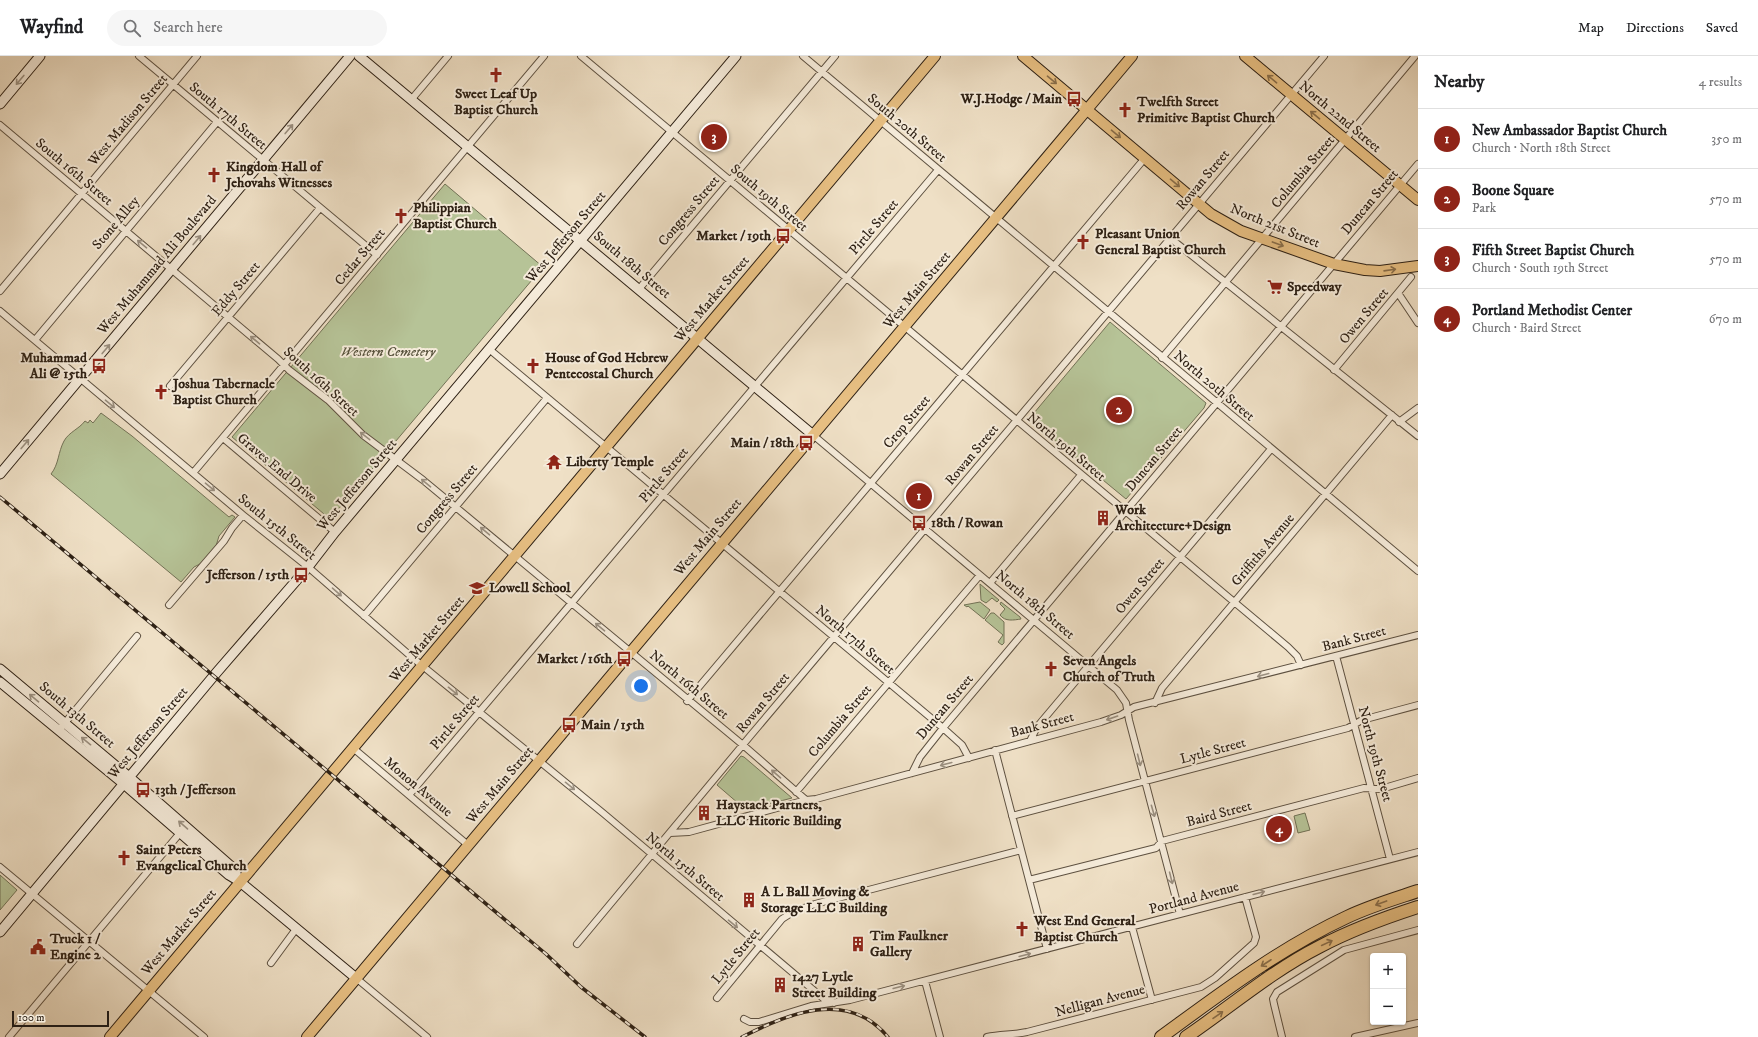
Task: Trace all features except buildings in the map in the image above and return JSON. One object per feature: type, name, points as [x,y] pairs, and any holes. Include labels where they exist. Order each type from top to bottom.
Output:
[{"type":"highway","points":[[1161,1037],[1250,974],[1304,939],[1348,916],[1418,891]]},
{"type":"highway","points":[[1186,1037],[1278,972],[1319,947],[1371,923],[1418,907]]},
{"type":"main road","name":"West Market Street","points":[[110,1037],[239,881],[423,666],[605,447],[935,56]]},
{"type":"main road","name":"West Main Street","points":[[307,1037],[1132,56]]},
{"type":"main road","name":"North 22nd Street","points":[[1245,56],[1418,200]]},
{"type":"main road","name":"North 21st Street","points":[[1029,58],[1199,204],[1228,225],[1334,264],[1376,271],[1413,266]]},
{"type":"street","points":[[0,104],[40,56]]},
{"type":"street","name":"South 17th Street","points":[[139,56],[377,255]]},
{"type":"street","name":"West Madison Street","points":[[0,291],[197,56]]},
{"type":"street","name":"West Muhammad Ali Boulevard","points":[[0,474],[350,56]]},
{"type":"street","name":"South 18th Street","points":[[359,56],[813,435]]},
{"type":"street","points":[[411,100],[448,56]]},
{"type":"street","name":"Cedar Street","points":[[193,473],[544,56]]},
{"type":"street","name":"South 19th Street","points":[[581,56],[904,327]]},
{"type":"street","name":"West Jefferson Street","points":[[0,932],[126,780],[308,567],[396,459],[736,56]]},
{"type":"street","name":"South 20th Street","points":[[803,56],[996,218]]},
{"type":"street","name":"Congress Street","points":[[639,289],[836,56]]},
{"type":"street","name":"Rowan Street","points":[[577,944],[1324,56]]},
{"type":"street","name":"Columbia Street","points":[[1162,358],[1415,56]]},
{"type":"street","name":"Stone Alley","points":[[35,340],[217,122]]},
{"type":"street","name":"South 16th Street","points":[[0,126],[284,365],[328,400],[364,435],[456,507],[630,652]]},
{"type":"street","name":"Crop Street","points":[[688,701],[1145,158]]},
{"type":"street","name":"Duncan Street","points":[[912,773],[920,757],[943,728],[1418,164]]},
{"type":"street","name":"Pirtle Street","points":[[410,795],[938,170]]},
{"type":"street","name":"Eddy Street","points":[[170,386],[320,208]]},
{"type":"street","name":"North 20th Street","points":[[996,218],[1418,571]]},
{"type":"street","points":[[1170,238],[1418,436]]},
{"type":"street","points":[[1413,266],[1418,263]]},
{"type":"street","name":"Owen Street","points":[[1334,370],[1411,277]]},
{"type":"street","points":[[1398,293],[1418,323]]},
{"type":"street","name":"South 15th Street","points":[[0,311],[243,515],[308,567],[423,666],[539,762]]},
{"type":"street","name":"North 19th Street","points":[[904,327],[1297,656],[1301,665]]},
{"type":"street","points":[[489,349],[722,543]]},
{"type":"street","name":"Congress Street","points":[[364,616],[547,398]]},
{"type":"street","points":[[1399,422],[1418,408]]},
{"type":"street","name":"Griffiths Avenue","points":[[1155,703],[1162,688],[1392,415]]},
{"type":"street","name":"North 18th Street","points":[[813,435],[1117,690],[1126,703],[1180,914]]},
{"type":"street","name":"Graves End Drive","points":[[223,438],[335,532]]},
{"type":"street","name":"Owen Street","points":[[1030,741],[1036,727],[1271,449]]},
{"type":"street","points":[[990,583],[1081,475]]},
{"type":"street","points":[[168,606],[224,541],[232,528],[243,515]]},
{"type":"street","name":"North 17th Street","points":[[722,543],[943,728],[962,745],[969,758]]},
{"type":"street","name":"Columbia Street","points":[[796,792],[980,574]]},
{"type":"street","name":"Bank Street","points":[[670,833],[689,832],[969,758],[1101,722],[1134,707],[1155,703],[1418,635]]},
{"type":"street","points":[[61,726],[137,636]]},
{"type":"street","name":"North 16th Street","points":[[630,652],[743,745],[806,800]]},
{"type":"street","name":"North 19th Street","points":[[1336,656],[1390,859]]},
{"type":"street","name":"South 13th Street","points":[[0,669],[61,726],[234,869],[239,881]]},
{"type":"street","name":"South 13th Street","points":[[0,682],[61,726]]},
{"type":"street","name":"Lytle Street","points":[[1012,816],[1348,728],[1362,720],[1418,705]]},
{"type":"street","name":"Monon Avenue","points":[[353,748],[468,845]]},
{"type":"street","points":[[995,750],[1047,949]]},
{"type":"street","name":"North 15th Street","points":[[539,762],[604,813],[651,855],[824,999],[834,1003]]},
{"type":"street","name":"Baird Street","points":[[1029,880],[1156,848],[1162,841],[1364,788],[1381,789],[1418,778]]},
{"type":"street","name":"South 13th Street","points":[[126,780],[180,833],[229,875],[239,881],[356,978]]},
{"type":"street","points":[[9,1037],[180,833]]},
{"type":"street","name":"Lytle Street","points":[[718,998],[782,919],[792,912],[1021,850]]},
{"type":"street","name":"Portland Avenue","points":[[744,1019],[750,1022],[759,1022],[811,1006],[850,1000],[1418,852]]},
{"type":"street","points":[[0,867],[204,1037]]},
{"type":"street","name":"Nelligan Avenue","points":[[987,1037],[1000,1034],[1027,1032],[1152,1000],[1201,986],[1216,978],[1252,946],[1255,940],[1245,897]]},
{"type":"street","points":[[1132,927],[1152,1000]]},
{"type":"street","points":[[271,963],[296,929]]},
{"type":"street","points":[[1282,1037],[1274,1004],[1274,995],[1281,989],[1344,950],[1418,930]]},
{"type":"street","points":[[356,978],[426,1037]]},
{"type":"street","points":[[925,981],[940,1037]]},
{"type":"street","points":[[1355,1037],[1418,1023]]},
{"type":"green space","name":"Western Cemetery","points":[[445,184],[543,267],[330,519],[232,437]]},
{"type":"green space","points":[[1110,322],[1206,403],[1204,408],[1126,499],[1029,419]]},
{"type":"green space","points":[[101,413],[132,436],[229,517],[232,515],[235,517],[219,536],[216,546],[202,563],[194,567],[181,582],[51,474],[56,466],[62,445],[66,438],[85,421],[88,423],[90,420],[93,423]]},
{"type":"green space","points":[[980,584],[999,600],[997,602],[992,598],[986,603],[981,600]]},
{"type":"green space","points":[[980,602],[990,610],[984,619],[968,606],[967,607],[964,605]]},
{"type":"green space","points":[[1001,602],[1021,619],[1004,619],[1000,615],[1005,609],[1000,604]]},
{"type":"green space","points":[[991,613],[994,613],[1004,622],[1004,643],[1002,645],[998,642],[1003,635],[985,620]]},
{"type":"green space","points":[[741,756],[792,798],[746,810],[717,785]]},
{"type":"green space","points":[[1305,813],[1310,830],[1298,833],[1294,816]]},
{"type":"green space","points":[[0,875],[17,890],[0,910]]},
{"type":"railway","points":[[0,497],[546,954],[581,987],[645,1037]]},
{"type":"railway","points":[[742,1037],[778,1020],[798,1014],[817,1010],[836,1009],[854,1013],[872,1022],[888,1037]]},
{"type":"place","name":"Sweet Leaf Up Baptist Church","points":[[496,75]]},
{"type":"place","name":"W.J.Hodge / Main","points":[[1074,99]]},
{"type":"place","name":"Twelfth Street Primitive Baptist Church","points":[[1125,110]]},
{"type":"place","name":"Fifth Street Baptist Church","points":[[714,137]]},
{"type":"place","name":"Kingdom Hall of Jehovahs Witnesses","points":[[214,175]]},
{"type":"place","name":"Philippian Baptist Church","points":[[401,216]]},
{"type":"place","name":"Market / 19th","points":[[783,236]]},
{"type":"place","name":"Pleasant Union General Baptist Church","points":[[1083,242]]},
{"type":"place","name":"Speedway","points":[[1275,287]]},
{"type":"place","name":"Muhammad Ali @ 15th","points":[[99,366]]},
{"type":"place","name":"House of God Hebrew Pentecostal Church","points":[[533,366]]},
{"type":"place","name":"Joshua Tabernacle Baptist Church","points":[[161,392]]},
{"type":"place","name":"Boone Square","points":[[1119,410]]},
{"type":"place","name":"Main / 18th","points":[[806,443]]},
{"type":"place","name":"Liberty Temple","points":[[554,462]]},
{"type":"place","name":"New Ambassador Baptist Church","points":[[919,496]]},
{"type":"place","name":"Work Architecture+Design","points":[[1103,518]]},
{"type":"place","name":"18th / Rowan","points":[[919,523]]},
{"type":"place","name":"Jefferson / 15th","points":[[301,575]]},
{"type":"place","name":"Lowell School","points":[[477,588]]},
{"type":"place","name":"Market / 16th","points":[[624,659]]},
{"type":"place","name":"Seven Angels Church of Truth","points":[[1051,669]]},
{"type":"place","name":"Main / 15th","points":[[569,725]]},
{"type":"place","name":"13th / Jefferson","points":[[143,790]]},
{"type":"place","name":"Haystack Partners, LLC Hitoric Building","points":[[704,813]]},
{"type":"place","name":"Portland Methodist Center","points":[[1279,829]]},
{"type":"place","name":"Saint Peters Evangelical Church","points":[[124,858]]},
{"type":"place","name":"A L Ball Moving & Storage LLC Building","points":[[749,900]]},
{"type":"place","name":"West End General Baptist Church","points":[[1022,929]]},
{"type":"place","name":"Tim Faulkner Gallery","points":[[858,944]]},
{"type":"place","name":"Truck 1 / Engine 2","points":[[38,947]]},
{"type":"place","name":"1427 Lytle Street Building","points":[[780,985]]}]
